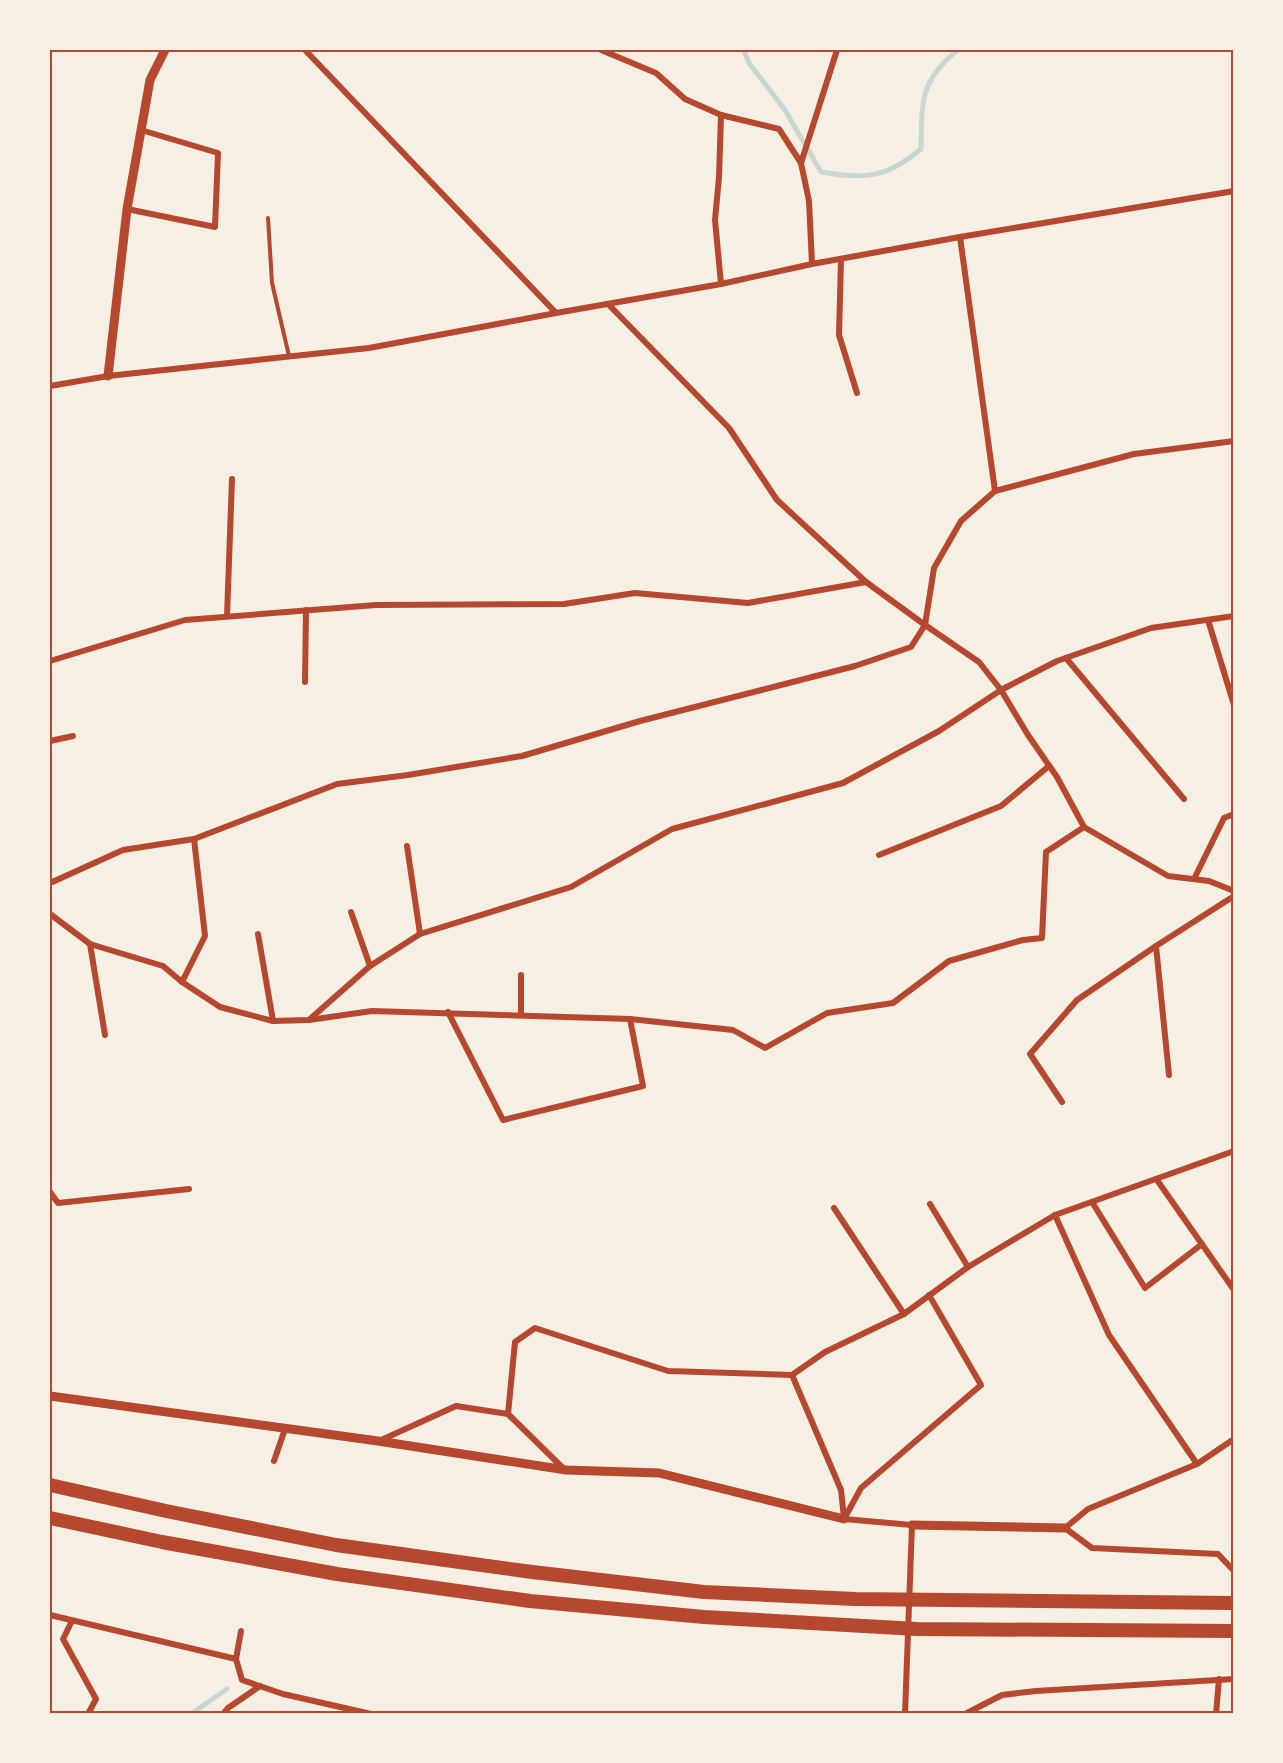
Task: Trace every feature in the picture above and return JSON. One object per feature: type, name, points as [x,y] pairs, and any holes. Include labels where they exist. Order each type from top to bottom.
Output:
[{"type":"highway","points":[[50,1485],[336,1545],[532,1572],[704,1592],[855,1599],[1233,1603]]},
{"type":"highway","points":[[50,1518],[162,1542],[338,1574],[530,1601],[704,1617],[917,1629],[1233,1631]]},
{"type":"street","points":[[108,376],[127,209],[150,80],[165,50]]},
{"type":"street","points":[[305,50],[556,313]]},
{"type":"street","points":[[603,50],[656,73],[685,99],[721,116],[779,129],[801,161],[809,201],[812,264]]},
{"type":"street","points":[[801,161],[837,50]]},
{"type":"street","points":[[721,116],[719,177],[714,220],[721,284]]},
{"type":"street","points":[[127,209],[215,227],[218,153],[141,130]]},
{"type":"street","points":[[50,386],[108,376],[369,348],[721,284],[812,264],[960,237],[1233,191]]},
{"type":"street","points":[[960,237],[995,491]]},
{"type":"street","points":[[841,259],[839,335],[857,393]]},
{"type":"street","points":[[608,304],[729,428],[777,500],[866,582],[979,662],[1001,690],[1084,827],[1168,876],[1209,881],[1233,891]]},
{"type":"street","points":[[50,883],[123,850],[194,839],[338,784],[522,756],[640,721],[855,666],[911,646],[924,625],[934,568],[961,521],[995,491],[1134,454],[1233,441]]},
{"type":"street","points":[[227,616],[232,479]]},
{"type":"street","points":[[50,661],[185,620],[376,605],[564,604],[635,594],[748,603],[866,582]]},
{"type":"street","points":[[305,682],[306,610]]},
{"type":"street","points":[[309,1020],[370,966],[420,934],[571,887],[672,829],[843,783],[939,731],[1001,690],[1057,661],[1151,628],[1233,616]]},
{"type":"street","points":[[1208,620],[1233,705]]},
{"type":"street","points":[[1066,658],[1184,799]]},
{"type":"street","points":[[50,741],[73,736]]},
{"type":"street","points":[[879,855],[1001,806],[1049,766]]},
{"type":"street","points":[[1194,879],[1224,818],[1233,814]]},
{"type":"street","points":[[50,914],[90,944],[163,966],[182,982],[220,1007],[273,1021],[309,1020],[372,1011],[630,1019],[733,1030],[765,1048],[827,1013],[893,1003],[949,961],[1023,940],[1042,938],[1046,852],[1084,827]]},
{"type":"street","points":[[182,982],[205,936],[194,839]]},
{"type":"street","points":[[407,846],[420,934]]},
{"type":"street","points":[[1062,1102],[1030,1054],[1077,1000],[1233,896]]},
{"type":"street","points":[[351,912],[370,966]]},
{"type":"street","points":[[258,934],[273,1021]]},
{"type":"street","points":[[90,944],[105,1035]]},
{"type":"street","points":[[1156,946],[1169,1075]]},
{"type":"street","points":[[521,975],[521,1015]]},
{"type":"street","points":[[448,1012],[503,1120],[643,1086],[630,1019]]},
{"type":"street","points":[[508,1414],[515,1342],[535,1328],[668,1371],[792,1376],[825,1352],[904,1314],[968,1267],[1055,1215],[1233,1152]]},
{"type":"street","points":[[1157,1180],[1233,1290]]},
{"type":"street","points":[[50,1192],[58,1203],[189,1189]]},
{"type":"street","points":[[1092,1202],[1145,1288],[1202,1244]]},
{"type":"street","points":[[930,1204],[968,1267]]},
{"type":"street","points":[[834,1208],[904,1314]]},
{"type":"street","points":[[1055,1215],[1109,1335],[1197,1464]]},
{"type":"street","points":[[844,1519],[861,1488],[981,1385],[929,1295]]},
{"type":"street","points":[[792,1376],[841,1490],[844,1519]]},
{"type":"street","points":[[50,1396],[378,1441],[566,1470],[659,1473],[844,1519],[912,1525],[1065,1528],[1092,1548],[1218,1554],[1233,1571]]},
{"type":"street","points":[[378,1441],[456,1406],[508,1414],[566,1470]]},
{"type":"street","points":[[274,1461],[285,1429]]},
{"type":"street","points":[[1065,1528],[1088,1509],[1197,1464],[1233,1439]]},
{"type":"street","points":[[905,1713],[912,1525]]},
{"type":"street","points":[[50,1615],[236,1659]]},
{"type":"street","points":[[72,1621],[63,1640],[96,1699],[88,1713]]},
{"type":"street","points":[[241,1631],[236,1659],[242,1680],[283,1694],[371,1713]]},
{"type":"street","points":[[1216,1713],[1219,1679]]},
{"type":"street","points":[[965,1713],[1002,1695],[1233,1679]]},
{"type":"street","points":[[223,1713],[260,1686]]},
{"type":"lane","points":[[268,218],[272,283],[289,357]]},
{"type":"waterway","points":[[744,50],[749,63],[785,110],[821,172],[850,176],[885,171],[921,149],[923,106],[929,83],[945,61],[958,50]]},
{"type":"waterway","points":[[191,1714],[227,1689]]}]
